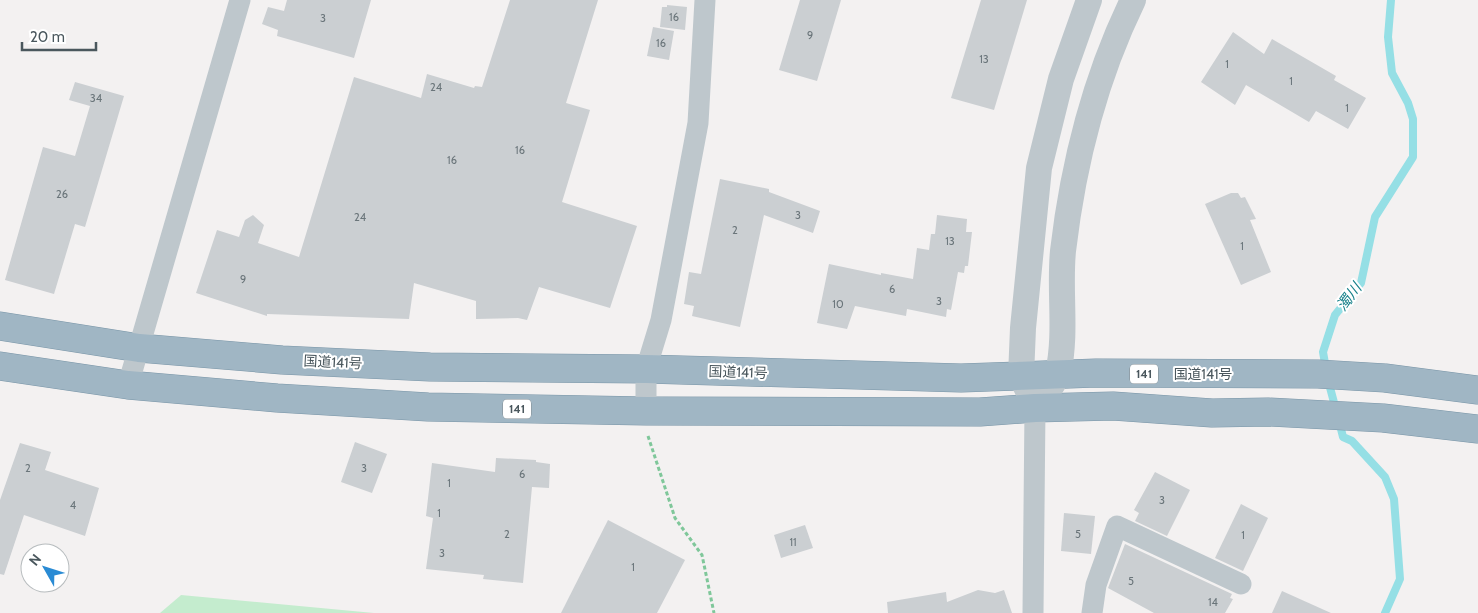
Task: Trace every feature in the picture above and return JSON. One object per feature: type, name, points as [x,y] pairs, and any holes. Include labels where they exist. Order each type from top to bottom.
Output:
[{"type":"highway","name":"国道141号","points":[[0,326],[139,348],[282,360],[430,367],[646,369],[961,378],[1058,374],[1318,374],[1385,378],[1478,390]]},
{"type":"highway","name":"141","points":[[0,366],[128,385],[277,398],[428,407],[646,411],[980,412],[1035,408],[1113,406],[1212,412],[1268,412],[1383,418],[1478,429]]},
{"type":"street","points":[[128,385],[240,0]]},
{"type":"street","points":[[646,411],[646,369],[660,320],[698,123],[705,0]]},
{"type":"street","points":[[1033,613],[1035,408],[1021,376],[1029,248],[1039,168],[1061,78],[1090,0]]},
{"type":"street","points":[[1035,408],[1058,374],[1062,330],[1063,253],[1073,184],[1098,87],[1120,26],[1133,0]]},
{"type":"street","points":[[1092,613],[1096,585],[1118,526],[1241,584]]},
{"type":"path","points":[[646,411],[649,445],[654,460],[675,518],[702,555],[714,613]]},
{"type":"green space","points":[[181,595],[374,613],[160,613]]},
{"type":"building","points":[[287,0],[371,0],[354,58],[277,36],[278,30],[262,24],[268,7],[284,11]]},
{"type":"building","points":[[510,0],[598,0],[566,103],[590,110],[562,202],[637,226],[610,308],[539,287],[527,320],[518,318],[476,319],[476,301],[414,283],[409,319],[267,314],[267,316],[196,293],[217,230],[239,237],[245,220],[253,215],[264,225],[258,243],[299,257],[354,77],[421,98],[427,74],[474,88],[475,86],[482,87]]},
{"type":"building","points":[[800,0],[841,0],[817,81],[779,70]]},
{"type":"building","points":[[981,0],[1027,0],[994,110],[951,98]]},
{"type":"building","points":[[667,5],[687,7],[685,30],[660,27],[662,7],[667,7]]},
{"type":"building","points":[[653,27],[674,31],[669,60],[647,56]]},
{"type":"building","points":[[1233,32],[1264,54],[1272,39],[1336,76],[1334,80],[1366,98],[1348,129],[1316,111],[1309,122],[1246,85],[1235,105],[1201,82]]},
{"type":"building","points":[[75,82],[124,96],[85,227],[75,224],[54,294],[5,280],[43,147],[75,156],[90,106],[69,100]]},
{"type":"building","points":[[720,179],[769,189],[769,192],[820,211],[813,233],[764,215],[740,327],[692,316],[694,306],[684,304],[689,272],[701,274]]},
{"type":"building","points":[[1231,193],[1238,193],[1241,198],[1245,197],[1256,219],[1250,220],[1271,272],[1241,285],[1205,204]]},
{"type":"building","points":[[937,215],[967,219],[966,232],[972,232],[968,266],[965,266],[964,273],[958,272],[951,310],[947,309],[946,317],[907,309],[906,316],[855,306],[847,329],[817,323],[829,264],[881,275],[881,273],[913,279],[917,248],[929,250],[931,234],[935,234]]},
{"type":"building","points":[[355,442],[387,454],[372,493],[341,482]]},
{"type":"building","points":[[20,443],[51,452],[45,470],[99,488],[85,536],[24,515],[4,575],[0,574],[0,500]]},
{"type":"building","points":[[496,458],[536,460],[536,462],[550,464],[549,488],[532,487],[523,583],[483,579],[484,575],[426,569],[433,518],[426,516],[432,463],[495,472]]},
{"type":"building","points":[[1155,472],[1190,490],[1167,536],[1135,521],[1139,513],[1134,510]]},
{"type":"building","points":[[1241,504],[1268,518],[1243,571],[1215,558]]},
{"type":"building","points":[[1064,513],[1095,516],[1091,554],[1061,551]]},
{"type":"building","points":[[608,520],[685,560],[657,613],[561,613]]},
{"type":"building","points":[[805,525],[813,548],[781,558],[774,535]]},
{"type":"building","points":[[1125,544],[1232,594],[1230,598],[1233,599],[1225,613],[1154,613],[1108,588]]},
{"type":"building","points":[[978,590],[995,593],[1004,590],[1012,613],[888,613],[887,602],[946,592],[947,602]]},
{"type":"building","points":[[1282,591],[1331,613],[1272,613]]},
{"type":"waterway","name":"濁川","points":[[1326,369],[1323,352],[1335,315],[1361,283],[1375,217],[1413,157],[1413,119],[1408,103],[1392,73],[1388,37],[1391,0]]},
{"type":"waterway","name":"濁川","points":[[1328,380],[1336,410]]},
{"type":"waterway","name":"濁川","points":[[1339,421],[1343,437],[1352,441],[1385,477],[1394,499],[1400,579],[1385,613]]}]
